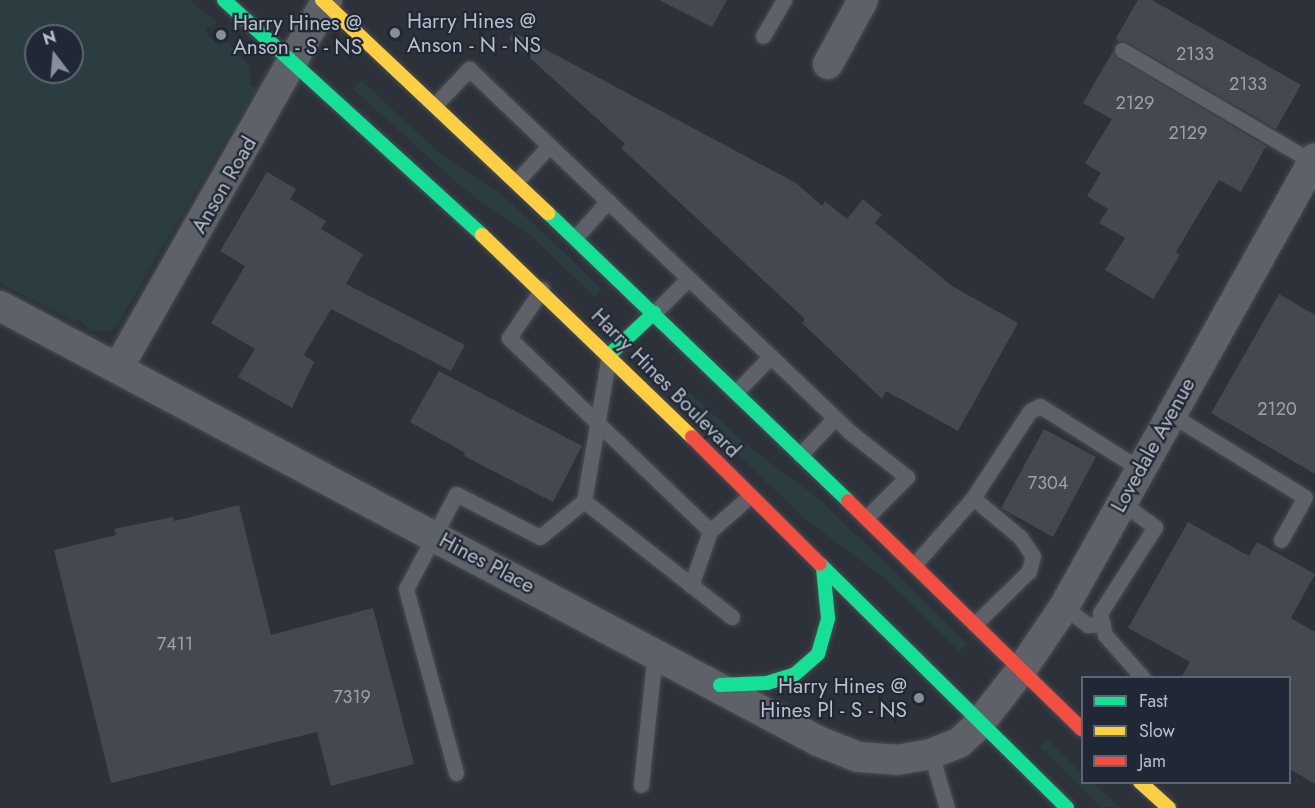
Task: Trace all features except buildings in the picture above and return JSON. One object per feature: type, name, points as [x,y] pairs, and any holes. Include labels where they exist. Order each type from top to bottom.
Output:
[{"type":"main road","name":"Harry Hines Boulevard","points":[[224,0],[294,60],[542,289],[1067,808]]},
{"type":"main road","name":"Harry Hines Boulevard","points":[[325,1],[654,313],[1081,727]]},
{"type":"main road","points":[[609,356],[654,313]]},
{"type":"main road","points":[[720,685],[767,683],[794,675],[818,654],[828,618],[823,568]]},
{"type":"main road","points":[[1141,784],[1169,808]]},
{"type":"street","points":[[828,64],[863,0]]},
{"type":"street","name":"Anson Road","points":[[118,368],[294,60],[325,1]]},
{"type":"street","name":"Lovedale Avenue","points":[[980,724],[1022,669],[1064,607],[1314,160]]},
{"type":"street","name":"Hines Place","points":[[0,306],[720,685],[818,741],[858,757],[897,760],[931,754],[960,742],[980,724]]},
{"type":"lane","points":[[763,36],[784,0]]},
{"type":"lane","points":[[1122,50],[1314,160]]},
{"type":"lane","points":[[435,105],[469,69],[835,418],[907,477],[866,518]]},
{"type":"lane","points":[[516,182],[549,146]]},
{"type":"lane","points":[[575,238],[608,201]]},
{"type":"lane","points":[[654,313],[689,278]]},
{"type":"lane","points":[[542,289],[509,338],[710,531]]},
{"type":"lane","points":[[456,773],[406,589],[456,494],[540,537],[584,501],[595,422],[609,356]]},
{"type":"lane","points":[[736,392],[771,356]]},
{"type":"lane","points":[[914,565],[973,498],[1030,411],[1040,406],[1140,470]]},
{"type":"lane","points":[[1170,414],[1305,497],[1281,540]]},
{"type":"lane","points":[[800,454],[835,418]]},
{"type":"lane","points":[[691,586],[710,531],[750,496]]},
{"type":"lane","points":[[973,498],[1020,537],[1034,556],[1029,571],[975,624]]},
{"type":"lane","points":[[584,501],[732,617]]},
{"type":"lane","points":[[1122,503],[1155,527],[1100,613],[1105,635],[1141,676]]},
{"type":"lane","points":[[1064,607],[1088,625],[1103,624]]},
{"type":"lane","points":[[641,785],[656,651]]},
{"type":"lane","points":[[931,754],[947,808]]},
{"type":"shaded area","points":[[0,0],[190,0],[217,23],[206,28],[207,34],[219,46],[225,40],[250,67],[251,86],[257,87],[116,327],[109,331],[90,331],[78,319],[75,322],[0,283]]},
{"type":"shaded area","points":[[361,80],[438,152],[507,199],[602,289],[595,297],[530,235],[464,189],[353,89]]},
{"type":"shaded area","points":[[683,386],[745,444],[819,499],[967,643],[959,651],[887,580],[804,518],[675,394]]},
{"type":"shaded area","points":[[1047,739],[1081,773],[1081,784],[1093,784],[1121,808],[1101,807],[1040,747]]},
{"type":"traffic: fast","points":[[224,0],[482,235]]},
{"type":"traffic: fast","points":[[548,213],[848,501]]},
{"type":"traffic: fast","points":[[609,355],[654,313]]},
{"type":"traffic: fast","points":[[820,564],[1067,808]]},
{"type":"traffic: fast","points":[[720,685],[767,683],[794,675],[818,654],[828,618],[823,568]]},
{"type":"traffic: slow","points":[[322,0],[548,213]]},
{"type":"traffic: slow","points":[[482,235],[692,437]]},
{"type":"traffic: slow","points":[[1142,784],[1169,808]]},
{"type":"traffic: jam","points":[[692,437],[820,564]]},
{"type":"traffic: jam","points":[[848,501],[1081,728]]},
{"type":"place","name":"Harry Hines @ Anson - N - NS","points":[[395,33]]},
{"type":"place","name":"Harry Hines @ Anson - S - NS","points":[[221,35]]},
{"type":"place","name":"Harry Hines @ Hines Pl - S - NS","points":[[919,698]]}]
